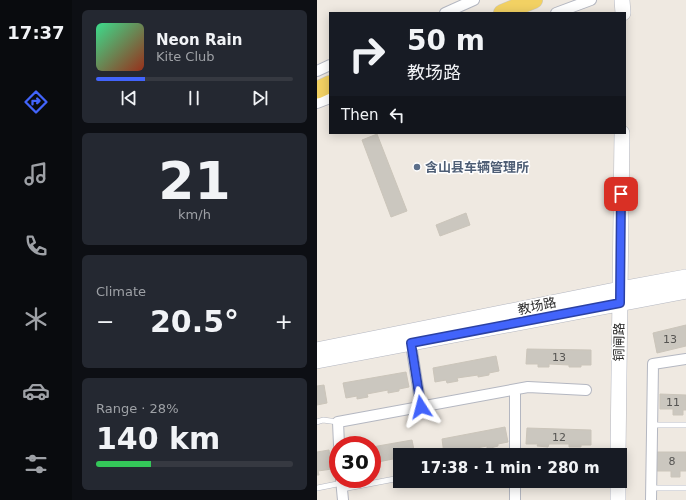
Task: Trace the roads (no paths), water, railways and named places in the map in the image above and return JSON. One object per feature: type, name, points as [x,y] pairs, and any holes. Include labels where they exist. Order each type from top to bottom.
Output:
[{"type":"main road","points":[[504,12],[534,0]]},
{"type":"main road","points":[[622,0],[623,12]]},
{"type":"main road","points":[[317,90],[329,84]]},
{"type":"main road","name":"铜闸路","points":[[618,448],[622,134]]},
{"type":"main road","name":"教场路","points":[[317,360],[410,338],[620,296],[686,277]]},
{"type":"main road","name":"教场路","points":[[620,296],[686,291]]},
{"type":"main road","name":"教场路","points":[[317,350],[410,338]]},
{"type":"main road","points":[[618,488],[618,500]]},
{"type":"street","points":[[447,12],[474,0]]},
{"type":"street","points":[[560,12],[591,0]]},
{"type":"street","points":[[317,71],[329,65]]},
{"type":"street","points":[[317,103],[329,98]]},
{"type":"street","points":[[410,338],[421,407]]},
{"type":"street","points":[[651,500],[653,364],[686,358]]},
{"type":"street","points":[[339,436],[338,422],[528,387],[586,390]]},
{"type":"street","points":[[515,390],[515,448]]},
{"type":"street","points":[[342,488],[343,500]]},
{"type":"street","points":[[515,488],[515,500]]},
{"type":"lane","points":[[317,422],[323,420],[338,422]]},
{"type":"lane","points":[[651,425],[686,425]]},
{"type":"lane","points":[[381,480],[393,479]]},
{"type":"lane","points":[[317,488],[329,486]]},
{"type":"lane","points":[[651,488],[686,488]]},
{"type":"place","name":"含山县车辆管理所","points":[[417,167]]}]
